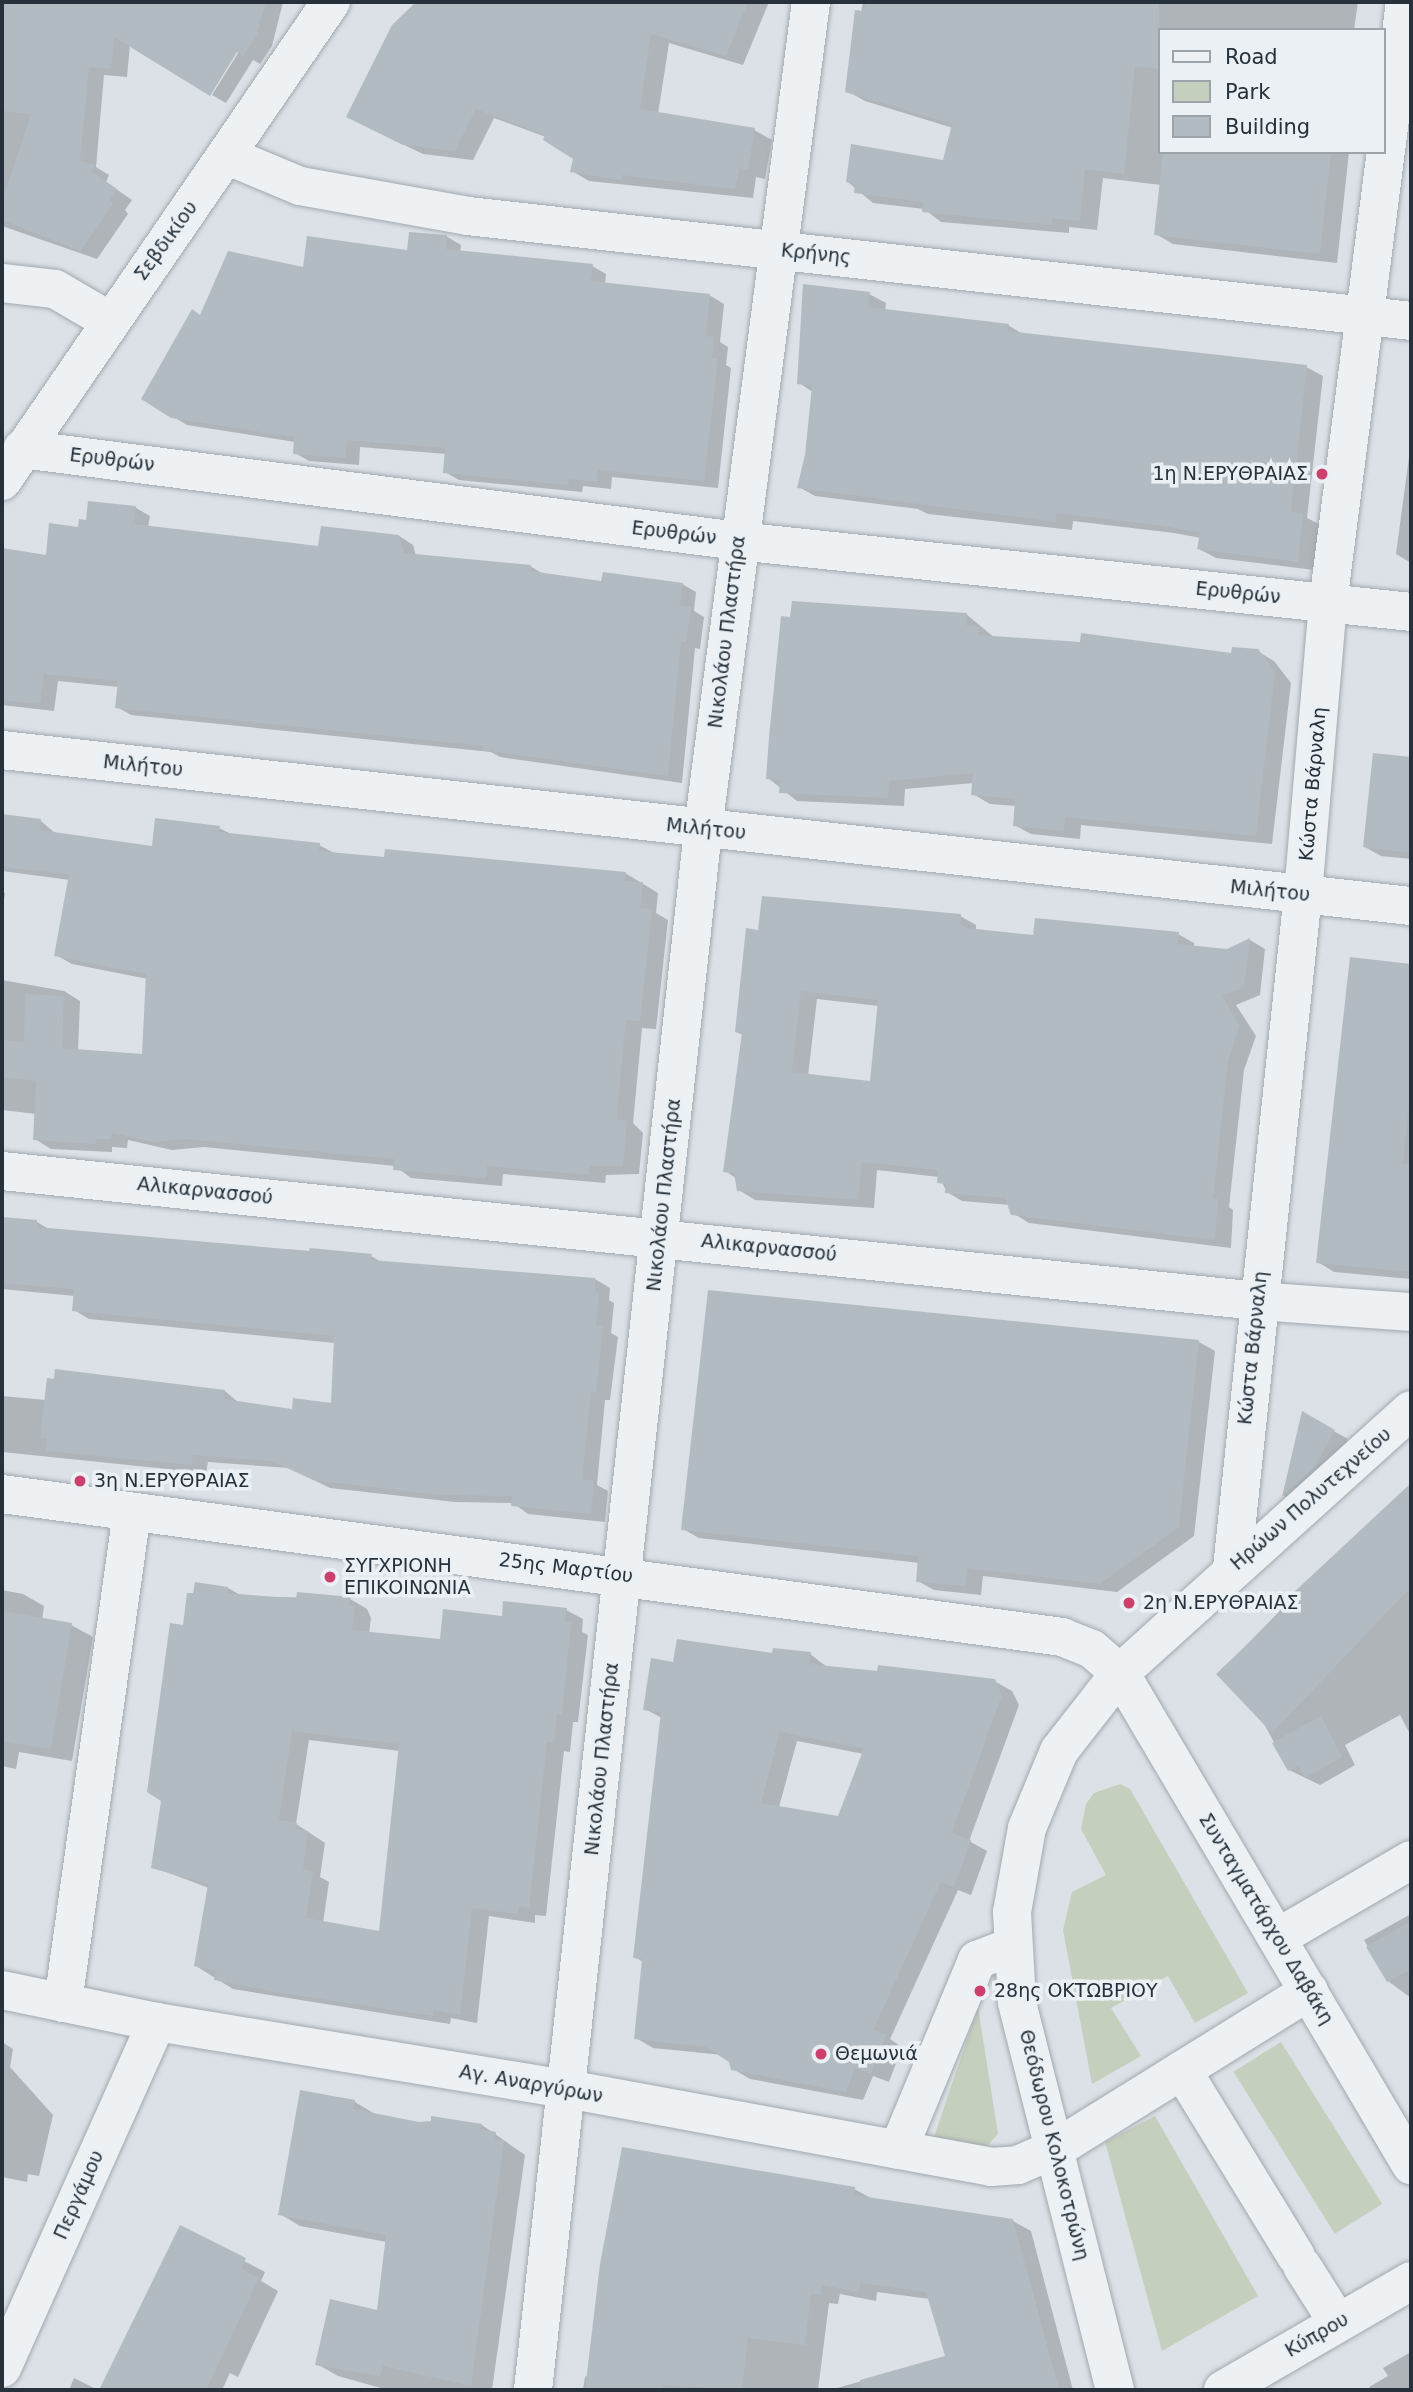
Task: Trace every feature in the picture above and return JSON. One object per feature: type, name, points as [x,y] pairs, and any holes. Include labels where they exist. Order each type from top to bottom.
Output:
[{"type":"street","name":"Σεβδικίου","points":[[2,481],[108,320],[228,156],[331,2]]},
{"type":"street","name":"Νικολάου Πλαστήρα","points":[[533,2390],[703,829],[776,249],[811,2]]},
{"type":"street","name":"Κώστα Βάρναλη","points":[[1232,1568],[1257,1301],[1303,894],[1328,603],[1367,316],[1405,2]]},
{"type":"street","name":"Κρήνης","points":[[228,156],[300,186],[364,200],[468,216],[1411,321]]},
{"type":"street","points":[[2,283],[55,289],[108,320]]},
{"type":"street","name":"Ερυθρών","points":[[22,449],[738,541],[1411,612]]},
{"type":"street","name":"Μιλήτου","points":[[2,750],[1411,905]]},
{"type":"street","name":"Αλικαρνασσού","points":[[2,1171],[660,1237],[1257,1301],[1411,1312]]},
{"type":"street","name":"Ηρώων Πολυτεχνείου","points":[[1120,1673],[1232,1568],[1411,1410]]},
{"type":"street","name":"25ης Μαρτίου","points":[[2,1494],[621,1575],[1062,1637],[1092,1649],[1120,1673]]},
{"type":"street","points":[[63,2003],[132,1513]]},
{"type":"street","name":"Συνταγματάρχου Δαβάκη","points":[[1120,1673],[1411,2165]]},
{"type":"street","name":"Θεόδωρου Κολοκοτρώνη","points":[[1115,2390],[1057,2148],[1017,2002],[1012,1912],[1027,1828],[1059,1751],[1120,1673]]},
{"type":"street","points":[[1277,1938],[1411,1860]]},
{"type":"street","points":[[898,2150],[977,1960],[1013,1946]]},
{"type":"street","name":"Αγ. Αναργύρων","points":[[2,1990],[157,2022],[567,2089],[991,2167],[1018,2165],[1057,2148],[1309,1991]]},
{"type":"street","name":"Περγάμου","points":[[2,2368],[157,2022]]},
{"type":"street","points":[[1182,2070],[1338,2323]]},
{"type":"street","name":"Κύπρου","points":[[1223,2390],[1411,2281]]},
{"type":"green space","points":[[1120,1784],[1130,1789],[1248,1993],[1195,2023],[1168,1976],[1111,2008],[1141,2056],[1092,2084],[1063,1930],[1072,1892],[1106,1875],[1081,1829],[1086,1804],[1094,1793]]},
{"type":"green space","points":[[978,2007],[998,2134],[983,2150],[933,2140]]},
{"type":"green space","points":[[1281,2042],[1382,2204],[1335,2234],[1234,2072]]},
{"type":"green space","points":[[1155,2116],[1258,2296],[1162,2351],[1105,2142]]},
{"type":"building","points":[[2,2],[266,2],[256,37],[243,56],[237,52],[210,96],[114,37],[111,69],[89,67],[80,161],[95,165],[91,171],[117,189],[110,200],[113,204],[80,251],[2,220],[2,201],[31,114],[2,111]]},
{"type":"building","points":[[416,2],[748,2],[726,56],[651,34],[640,109],[755,128],[748,170],[739,168],[735,189],[622,175],[621,180],[570,172],[573,159],[543,140],[545,135],[476,109],[455,151],[403,145],[346,117],[392,25]]},
{"type":"building","points":[[867,2],[1159,2],[1158,69],[1135,66],[1124,174],[1085,169],[1080,221],[1052,218],[1052,225],[922,212],[923,202],[854,193],[855,184],[846,182],[851,144],[943,160],[952,124],[845,92],[855,10],[862,11]]},
{"type":"building","points":[[1163,154],[1331,154],[1320,254],[1154,235]]},
{"type":"building","points":[[409,232],[447,235],[446,249],[593,264],[591,281],[710,294],[706,336],[714,337],[712,358],[718,359],[704,481],[598,470],[597,482],[569,479],[568,485],[443,473],[445,448],[347,440],[345,458],[293,454],[294,437],[171,418],[141,399],[192,309],[200,315],[228,251],[303,267],[307,236],[407,250]]},
{"type":"building","points":[[803,284],[870,292],[868,307],[1009,324],[1008,331],[1307,365],[1291,512],[1303,513],[1298,562],[1197,549],[1200,532],[1156,525],[1056,513],[1056,522],[797,488],[805,455],[812,386],[797,384]]},
{"type":"building","points":[[88,501],[136,506],[134,524],[318,546],[321,526],[399,535],[404,553],[531,565],[530,571],[601,581],[603,572],[683,583],[680,605],[691,607],[686,642],[681,641],[668,776],[483,750],[484,746],[115,708],[118,681],[44,674],[40,704],[2,700],[2,548],[46,555],[49,523],[78,527],[79,519],[86,520]]},
{"type":"building","points":[[792,601],[967,613],[966,625],[979,627],[979,635],[1080,642],[1081,633],[1231,653],[1232,647],[1258,649],[1275,672],[1256,836],[1065,817],[1064,831],[1013,826],[1015,799],[971,795],[973,773],[889,781],[888,798],[779,793],[780,780],[766,779],[781,616],[790,617]]},
{"type":"building","points":[[1373,753],[1411,757],[1411,853],[1363,847]]},
{"type":"building","points":[[2,814],[41,819],[40,830],[152,846],[155,818],[220,826],[219,832],[320,843],[319,851],[384,857],[385,849],[626,872],[625,881],[643,882],[640,908],[652,909],[640,1021],[626,1020],[617,1113],[618,1120],[627,1121],[623,1166],[590,1166],[589,1175],[487,1166],[486,1178],[393,1170],[394,1159],[186,1139],[154,1142],[112,1133],[111,1139],[96,1139],[96,1144],[33,1140],[36,1081],[2,1077],[2,1040],[24,1042],[25,994],[64,996],[62,1048],[142,1054],[146,974],[54,956],[69,874],[2,867]]},
{"type":"building","points":[[762,896],[961,914],[960,924],[967,928],[1033,935],[1035,918],[1179,932],[1177,944],[1227,949],[1250,938],[1244,987],[1222,996],[1240,1026],[1228,1061],[1213,1199],[1218,1199],[1215,1240],[1011,1215],[1005,1198],[945,1193],[946,1184],[937,1183],[938,1170],[862,1162],[858,1200],[737,1191],[734,1173],[723,1172],[742,1033],[735,1032],[746,928],[758,930]],"holes":[[[801,991],[878,1000],[870,1081],[792,1072]]]},
{"type":"building","points":[[1350,957],[1411,964],[1411,1082],[1403,1164],[1411,1165],[1411,1272],[1316,1263]]},
{"type":"building","points":[[2,1217],[37,1220],[37,1227],[309,1251],[310,1248],[372,1254],[371,1260],[595,1278],[595,1292],[599,1293],[596,1326],[603,1326],[596,1393],[591,1392],[582,1479],[594,1481],[591,1514],[511,1506],[512,1496],[439,1495],[313,1480],[272,1461],[193,1455],[192,1465],[46,1451],[47,1438],[40,1438],[47,1378],[54,1379],[55,1369],[225,1390],[224,1399],[292,1409],[293,1398],[331,1403],[334,1336],[72,1311],[74,1289],[2,1283]]},
{"type":"building","points":[[708,1290],[1199,1340],[1179,1527],[1100,1584],[967,1568],[965,1586],[916,1582],[918,1556],[681,1530]]},
{"type":"building","points":[[1302,1411],[1335,1430],[1314,1468],[1282,1497]]},
{"type":"building","points":[[1411,1483],[1411,1587],[1272,1733],[1216,1674],[1295,1599],[1291,1595]]},
{"type":"building","points":[[195,1582],[228,1587],[227,1593],[296,1599],[297,1592],[351,1597],[349,1606],[355,1606],[352,1630],[440,1639],[443,1609],[502,1616],[503,1601],[567,1608],[565,1622],[571,1623],[562,1714],[557,1713],[554,1743],[547,1742],[529,1908],[519,1906],[518,1914],[472,1908],[460,2015],[434,2010],[433,2016],[276,1992],[214,1980],[216,1971],[194,1966],[208,1884],[151,1868],[161,1801],[147,1792],[170,1623],[183,1625],[187,1593],[193,1593]],"holes":[[[292,1731],[399,1744],[379,1931],[306,1918],[313,1871],[303,1869],[308,1831],[296,1829],[297,1823],[279,1820]]]},
{"type":"building","points":[[2,1611],[72,1623],[51,1749],[2,1741]]},
{"type":"building","points":[[677,1639],[772,1653],[773,1648],[811,1652],[809,1664],[877,1671],[878,1665],[995,1679],[1002,1695],[952,1833],[971,1840],[954,1887],[941,1882],[873,2030],[886,2035],[871,2074],[855,2068],[846,2092],[731,2070],[729,2062],[706,2047],[634,2039],[642,1959],[633,1958],[661,1712],[643,1710],[651,1658],[673,1662]],"holes":[[[780,1732],[864,1748],[838,1816],[761,1803]]]},
{"type":"building","points":[[1321,1716],[1342,1757],[1305,1778],[1298,1766],[1288,1771],[1272,1743]]},
{"type":"building","points":[[1411,1921],[1411,1969],[1387,1982],[1366,1947]]},
{"type":"building","points":[[300,2090],[355,2100],[353,2109],[419,2122],[431,2121],[431,2116],[482,2124],[481,2129],[496,2132],[495,2139],[504,2141],[471,2386],[383,2366],[380,2376],[315,2365],[330,2299],[377,2310],[386,2235],[278,2215]]},
{"type":"building","points":[[622,2147],[855,2187],[854,2195],[1013,2219],[1059,2390],[861,2390],[860,2380],[945,2356],[926,2292],[860,2283],[859,2292],[822,2285],[821,2295],[811,2294],[805,2345],[748,2338],[742,2390],[663,2385],[663,2390],[585,2390],[600,2264]]},
{"type":"building","points":[[180,2225],[246,2258],[241,2269],[259,2278],[206,2390],[99,2390]]},
{"type":"place","name":"1η Ν.ΕΡΥΘΡΑΙΑΣ","points":[[1322,474]]},
{"type":"place","name":"3η Ν.ΕΡΥΘΡΑΙΑΣ","points":[[80,1481]]},
{"type":"place","name":"ΣΥΓΧΡΙΟΝΗ ΕΠΙΚΟΙΝΩΝΙΑ","points":[[330,1577]]},
{"type":"place","name":"2η Ν.ΕΡΥΘΡΑΙΑΣ","points":[[1129,1603]]},
{"type":"place","name":"28ης ΟΚΤΩΒΡΙΟΥ","points":[[980,1991]]},
{"type":"place","name":"Θεμωνιά","points":[[821,2054]]}]
